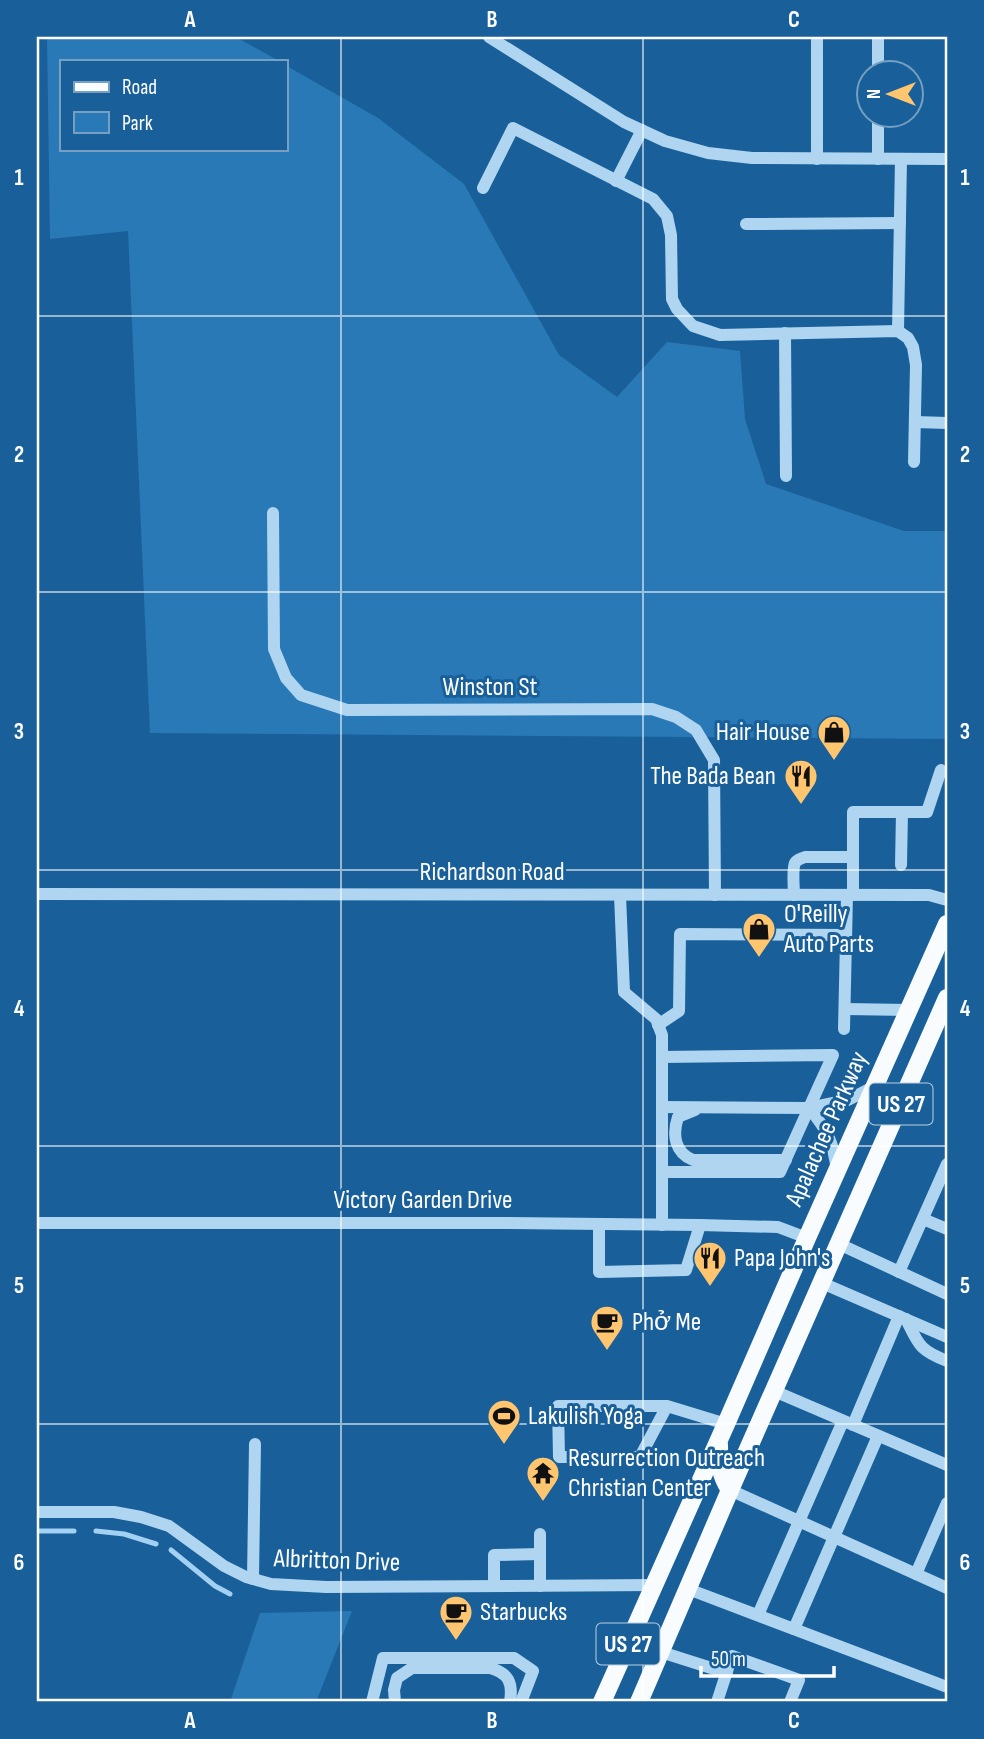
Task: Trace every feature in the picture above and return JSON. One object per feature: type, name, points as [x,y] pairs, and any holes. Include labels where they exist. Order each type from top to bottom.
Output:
[{"type":"main road","name":"Apalachee Parkway","points":[[602,1702],[947,924]]},
{"type":"main road","name":"US 27","points":[[639,1702],[947,998]]},
{"type":"main road","points":[[807,1238],[819,1255],[822,1283]]},
{"type":"main road","points":[[693,1499],[730,1490],[722,1478],[719,1441]]},
{"type":"street","points":[[489,37],[507,42],[624,122],[665,141],[708,153],[751,159],[947,159]]},
{"type":"street","points":[[817,37],[817,159]]},
{"type":"street","points":[[878,37],[878,60]]},
{"type":"street","points":[[483,188],[513,128],[653,200],[667,216],[671,234],[672,299],[677,309],[693,326],[720,335],[898,331],[908,338],[913,347],[916,365],[914,462]]},
{"type":"street","points":[[616,181],[642,130]]},
{"type":"street","points":[[878,130],[878,159]]},
{"type":"street","points":[[898,331],[901,159]]},
{"type":"street","points":[[747,224],[900,223]]},
{"type":"street","points":[[785,333],[786,476]]},
{"type":"street","points":[[915,422],[947,423]]},
{"type":"street","name":"Winston St","points":[[273,513],[274,649],[286,678],[301,695],[347,709],[652,709],[676,717],[696,730],[714,761],[715,895]]},
{"type":"street","points":[[844,1029],[853,812],[926,812],[941,771]]},
{"type":"street","points":[[901,864],[902,812]]},
{"type":"street","points":[[794,895],[794,869],[798,860],[805,857],[853,857]]},
{"type":"street","name":"Richardson Road","points":[[37,894],[929,895],[947,900]]},
{"type":"street","points":[[620,895],[624,992],[656,1020],[662,1035],[662,1225]]},
{"type":"street","points":[[658,1025],[679,1010],[680,934],[846,935]]},
{"type":"street","points":[[845,1009],[909,1010]]},
{"type":"street","points":[[662,1057],[832,1055],[780,1172],[662,1172]]},
{"type":"street","points":[[662,1107],[809,1108],[848,1100],[875,1086]]},
{"type":"street","points":[[706,1108],[678,1117],[676,1145],[685,1157],[693,1160],[786,1160]]},
{"type":"street","points":[[809,1108],[826,1129],[834,1148],[838,1171]]},
{"type":"street","points":[[899,1272],[946,1168]]},
{"type":"street","points":[[923,1219],[947,1229]]},
{"type":"street","name":"Victory Garden Drive","points":[[37,1223],[700,1225],[778,1227],[807,1238]]},
{"type":"street","points":[[599,1224],[599,1272],[687,1270],[700,1225]]},
{"type":"street","points":[[839,1244],[947,1294]]},
{"type":"street","points":[[822,1283],[947,1337]]},
{"type":"street","points":[[903,1317],[927,1353],[947,1361]]},
{"type":"street","points":[[758,1615],[800,1521],[903,1317]]},
{"type":"street","points":[[774,1391],[947,1465]]},
{"type":"street","points":[[667,1406],[640,1457],[559,1457],[558,1406],[667,1406],[726,1424]]},
{"type":"street","points":[[794,1629],[878,1436]]},
{"type":"street","points":[[253,1579],[256,1444]]},
{"type":"street","points":[[730,1490],[947,1588]]},
{"type":"street","points":[[916,1574],[943,1526],[947,1503]]},
{"type":"street","name":"Albritton Drive","points":[[37,1512],[114,1512],[141,1517],[169,1527],[224,1566],[271,1584],[306,1587],[654,1585]]},
{"type":"street","points":[[540,1534],[540,1586]]},
{"type":"street","points":[[494,1586],[494,1555],[540,1554]]},
{"type":"street","points":[[688,1589],[947,1687]]},
{"type":"street","points":[[661,1652],[727,1673]]},
{"type":"street","points":[[720,1701],[732,1656],[799,1680],[790,1702]]},
{"type":"street","points":[[372,1702],[383,1658],[514,1658],[533,1671],[521,1702]]},
{"type":"street","points":[[395,1702],[397,1678],[412,1668],[490,1668],[500,1670],[506,1675],[511,1685],[510,1702]]},
{"type":"green space","points":[[47,37],[236,37],[277,60],[60,60],[60,150],[287,150],[287,66],[378,118],[464,184],[559,355],[617,397],[667,342],[740,351],[745,419],[766,484],[904,531],[947,531],[947,739],[150,733],[128,231],[50,239]]},
{"type":"green space","points":[[352,1611],[316,1702],[230,1702],[260,1613]]},
{"type":"waterway","points":[[37,1531],[74,1531]]},
{"type":"waterway","points":[[96,1531],[124,1534],[156,1544]]},
{"type":"waterway","points":[[171,1550],[215,1586],[230,1594]]},
{"type":"place","name":"Hair House","points":[[834,762]]},
{"type":"place","name":"The Bada Bean","points":[[801,806]]},
{"type":"place","name":"O'Reilly Auto Parts","points":[[759,959]]},
{"type":"place","name":"Papa John's","points":[[710,1288]]},
{"type":"place","name":"Phở Me","points":[[607,1352]]},
{"type":"place","name":"Lakulish Yoga","points":[[504,1446]]},
{"type":"place","name":"Resurrection Outreach Christian Center","points":[[543,1503]]},
{"type":"place","name":"Starbucks","points":[[456,1642]]}]
